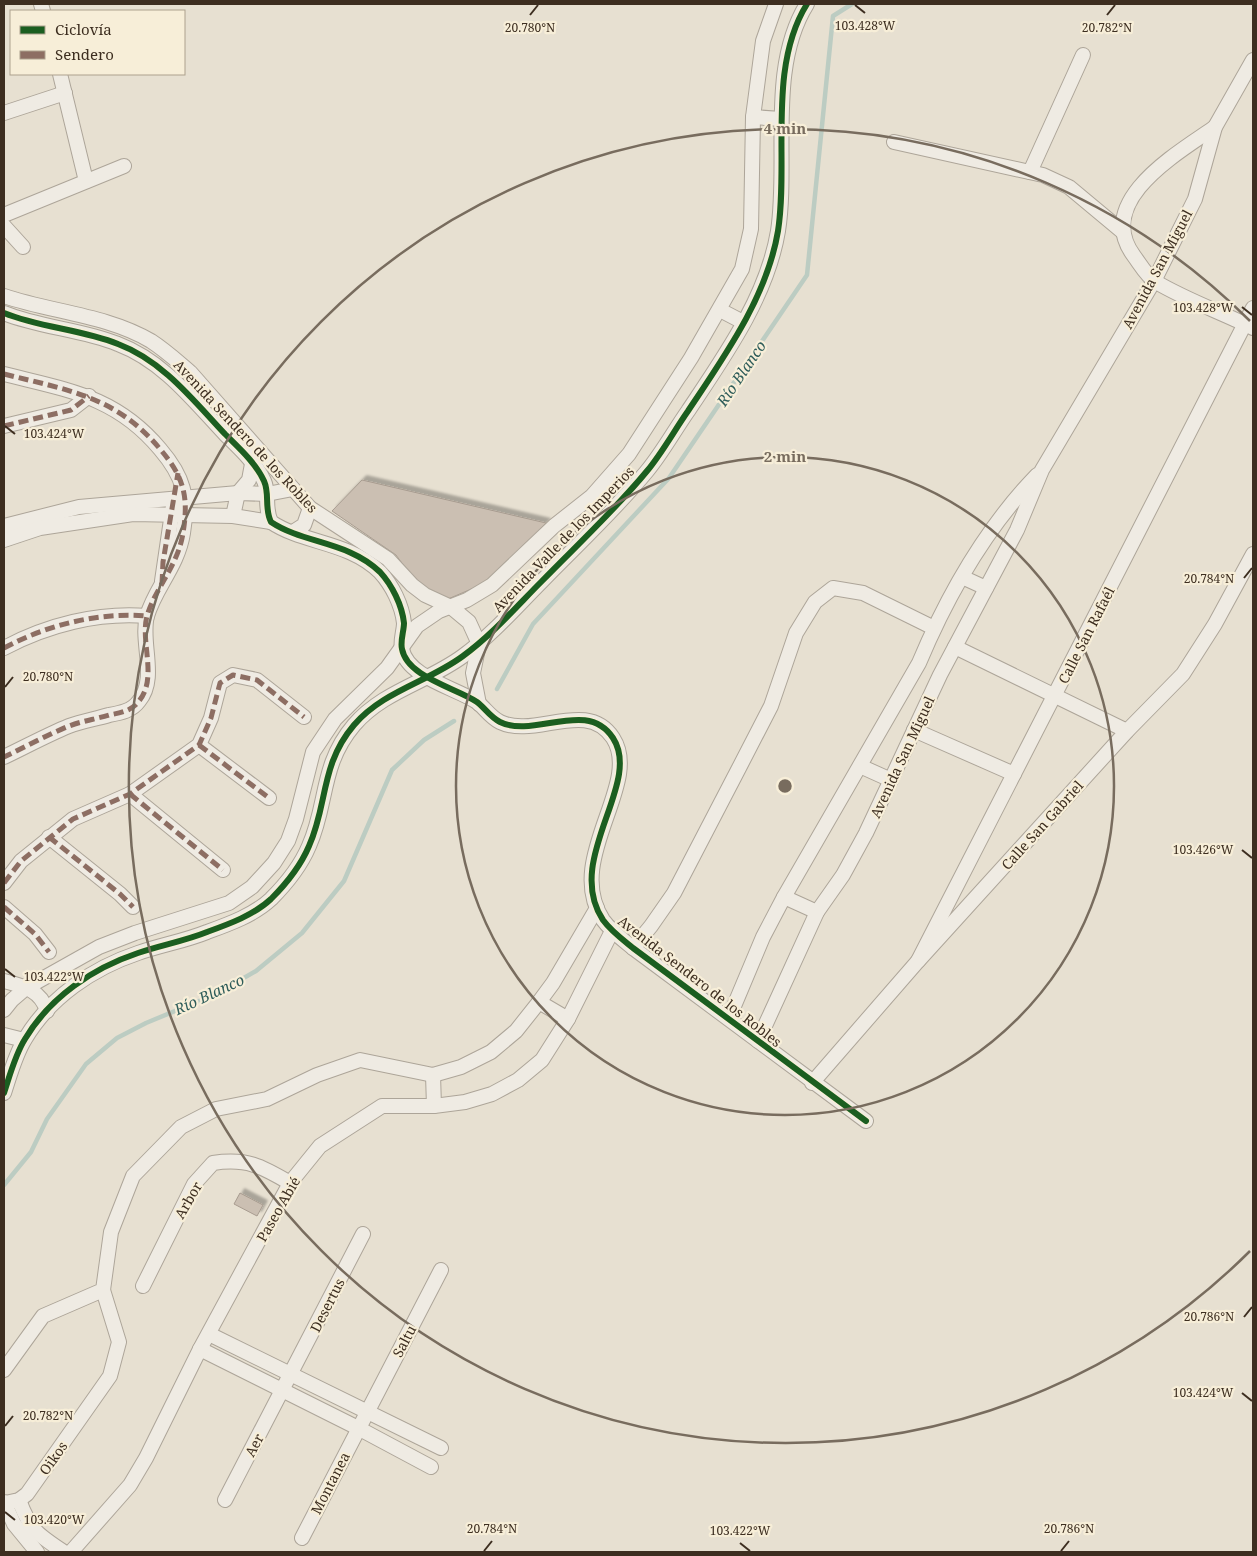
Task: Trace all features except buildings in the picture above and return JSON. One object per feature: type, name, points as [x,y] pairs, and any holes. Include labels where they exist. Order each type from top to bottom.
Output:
[{"type":"street","name":"Avenida Valle de los Imperios","points":[[451,607],[492,585],[608,481],[650,422],[720,310],[742,269],[751,228],[753,116],[763,41],[776,4]]},
{"type":"street","name":"Avenida Valle de los Imperios","points":[[479,644],[622,500],[650,468],[714,371],[743,322],[765,279],[778,232],[781,180],[781,119],[790,48],[807,4]]},
{"type":"street","points":[[1030,172],[1083,55]]},
{"type":"street","name":"Avenida San Miguel","points":[[758,1041],[817,912],[843,875],[866,833],[940,675],[1017,530],[1042,470],[1154,282],[1195,199],[1215,127],[1253,60]]},
{"type":"street","points":[[60,75],[86,181]]},
{"type":"street","points":[[4,113],[65,93]]},
{"type":"street","points":[[753,116],[781,119]]},
{"type":"street","points":[[1123,232],[1129,207],[1143,181],[1215,127]]},
{"type":"street","points":[[894,142],[1043,175],[1069,187],[1123,232],[1128,247],[1154,282],[1249,326]]},
{"type":"street","points":[[4,215],[124,166]]},
{"type":"street","points":[[4,226],[23,247]]},
{"type":"street","name":"Avenida Sendero de los Robles","points":[[4,296],[104,322],[150,341],[190,372],[310,508],[388,558],[419,591],[451,607],[469,622],[479,644]]},
{"type":"street","name":"Calle San Rafaél","points":[[918,961],[1055,694],[1249,326],[1253,308]]},
{"type":"street","points":[[720,310],[743,322]]},
{"type":"street","name":"Avenida Sendero de los Robles","points":[[4,314],[20,320],[100,338],[142,355],[175,381],[252,464],[265,482],[267,510],[271,522],[352,553],[367,561],[380,572],[393,590],[400,607],[404,623],[402,649],[412,666],[427,678],[454,689],[479,704],[494,719],[520,728],[578,718],[590,720],[603,728],[616,743],[619,771],[594,853],[591,874],[597,908],[612,931],[812,1083],[866,1121]]},
{"type":"street","points":[[4,374],[90,396],[132,420],[157,445],[178,473],[179,499],[179,515],[163,562],[162,586],[147,616],[146,691],[139,702],[128,710],[70,726],[4,757]]},
{"type":"street","points":[[4,426],[71,410],[90,396]]},
{"type":"street","points":[[233,516],[238,493],[249,480],[252,464]]},
{"type":"street","name":"Avenida San Miguel","points":[[728,1018],[763,938],[784,897],[919,663],[934,628],[986,535],[1013,500],[1042,470]]},
{"type":"street","points":[[4,526],[78,507],[238,493],[267,494],[293,489]]},
{"type":"street","points":[[293,532],[304,525],[310,508]]},
{"type":"street","points":[[4,540],[40,528],[83,520],[133,514],[233,516],[271,522]]},
{"type":"street","name":"Calle San Gabriel","points":[[812,1083],[918,961],[1127,731],[1183,674],[1215,624],[1253,554]]},
{"type":"street","points":[[962,577],[986,588]]},
{"type":"street","points":[[633,948],[652,926],[674,893],[771,706],[796,633],[815,602],[833,588],[863,593],[934,628]]},
{"type":"street","points":[[4,1010],[26,988],[100,947],[135,933],[229,903],[252,887],[274,863],[288,841],[296,819],[313,752],[324,733],[354,699],[387,668],[417,626],[439,611],[451,607]]},
{"type":"street","points":[[4,648],[74,622],[120,614],[147,616]]},
{"type":"street","points":[[4,1092],[24,1040],[47,1011],[77,983],[109,964],[239,920],[269,901],[293,874],[310,846],[325,782],[336,751],[355,724],[398,691],[454,663],[479,644]]},
{"type":"street","points":[[479,644],[474,674],[479,704]]},
{"type":"street","points":[[955,647],[1055,694],[1127,731]]},
{"type":"street","points":[[919,663],[940,675]]},
{"type":"street","points":[[4,883],[20,861],[73,819],[130,794],[198,745],[211,718],[220,683],[233,675],[257,680],[304,717]]},
{"type":"street","points":[[914,730],[1014,774]]},
{"type":"street","points":[[198,745],[269,798]]},
{"type":"street","points":[[860,766],[891,780]]},
{"type":"street","points":[[130,794],[222,870]]},
{"type":"street","points":[[49,837],[120,894],[133,908]]},
{"type":"street","points":[[784,897],[817,912]]},
{"type":"street","points":[[4,907],[35,934],[49,952]]},
{"type":"street","points":[[4,1370],[43,1316],[103,1290],[111,1232],[133,1176],[181,1127],[216,1109],[267,1099],[317,1075],[360,1060],[433,1075],[461,1067],[491,1052],[516,1031],[553,983],[597,908]]},
{"type":"street","name":"Paseo Abié","points":[[71,1552],[130,1485],[146,1458],[200,1349],[290,1183],[320,1146],[382,1106],[434,1106],[465,1102],[492,1094],[518,1080],[542,1060],[568,1019],[612,931]]},
{"type":"street","points":[[4,980],[26,988],[42,1000],[47,1011]]},
{"type":"street","points":[[539,1002],[568,1019]]},
{"type":"street","points":[[4,1035],[24,1040]]},
{"type":"street","points":[[433,1075],[434,1106]]},
{"type":"street","name":"Arbor","points":[[142,1286],[194,1184],[213,1163],[234,1160],[258,1164],[290,1183]]},
{"type":"street","name":"Desertus","points":[[283,1390],[363,1234]]},
{"type":"street","name":"Saltu","points":[[358,1428],[442,1270]]},
{"type":"street","name":"Oikos","points":[[19,1500],[27,1494],[110,1376],[119,1342],[103,1290]]},
{"type":"street","points":[[208,1334],[441,1448]]},
{"type":"street","points":[[200,1349],[358,1428],[431,1467]]},
{"type":"street","name":"Aer","points":[[226,1500],[283,1390]]},
{"type":"street","name":"Montanea","points":[[302,1538],[358,1428]]},
{"type":"street","points":[[37,1552],[14,1524],[4,1502],[19,1500],[27,1523],[44,1539],[64,1552]]},
{"type":"waterway","name":"Río Blanco","points":[[497,689],[533,624],[669,478],[807,275],[833,16],[852,4]]},
{"type":"waterway","name":"Río Blanco","points":[[4,1185],[31,1152],[47,1119],[86,1064],[117,1038],[146,1023],[216,994],[256,971],[302,933],[344,881],[392,770],[424,740],[454,721]]},
{"type":"marked path","points":[[4,374],[49,385],[89,398],[108,406],[126,417],[143,431],[168,459],[179,478],[185,498],[185,520],[180,545],[172,566],[155,596],[147,616],[145,626],[147,682],[145,692],[139,701],[126,711],[69,726],[4,757]]},
{"type":"marked path","points":[[4,426],[71,410],[89,396]]},
{"type":"marked path","points":[[162,584],[163,562],[178,473]]},
{"type":"marked path","points":[[4,648],[38,633],[73,622],[110,616],[147,616]]},
{"type":"marked path","points":[[4,883],[21,861],[73,819],[130,794],[199,745],[211,718],[220,683],[233,675],[257,680],[304,717]]},
{"type":"marked path","points":[[199,745],[269,798]]},
{"type":"marked path","points":[[130,794],[223,870]]},
{"type":"marked path","points":[[49,837],[120,894],[133,907]]},
{"type":"marked path","points":[[4,907],[35,934],[49,952]]},
{"type":"cycle path","points":[[4,1093],[21,1045],[47,1010],[74,986],[121,959],[199,935],[232,922],[257,910],[271,899],[293,874],[306,853],[315,830],[335,755],[354,725],[378,704],[449,665],[484,639],[609,513],[652,464],[729,348],[754,303],[764,279],[778,231],[781,204],[783,85],[787,57],[795,29],[807,4]]},
{"type":"cycle path","points":[[4,313],[118,344],[134,351],[163,371],[189,395],[261,474],[266,486],[268,512],[271,522],[297,535],[354,554],[380,572],[399,602],[404,623],[402,649],[406,659],[422,674],[477,702],[493,718],[500,722],[514,726],[529,726],[575,720],[589,721],[602,727],[613,738],[620,757],[618,777],[596,848],[592,872],[593,897],[603,920],[633,948],[866,1121]]}]
